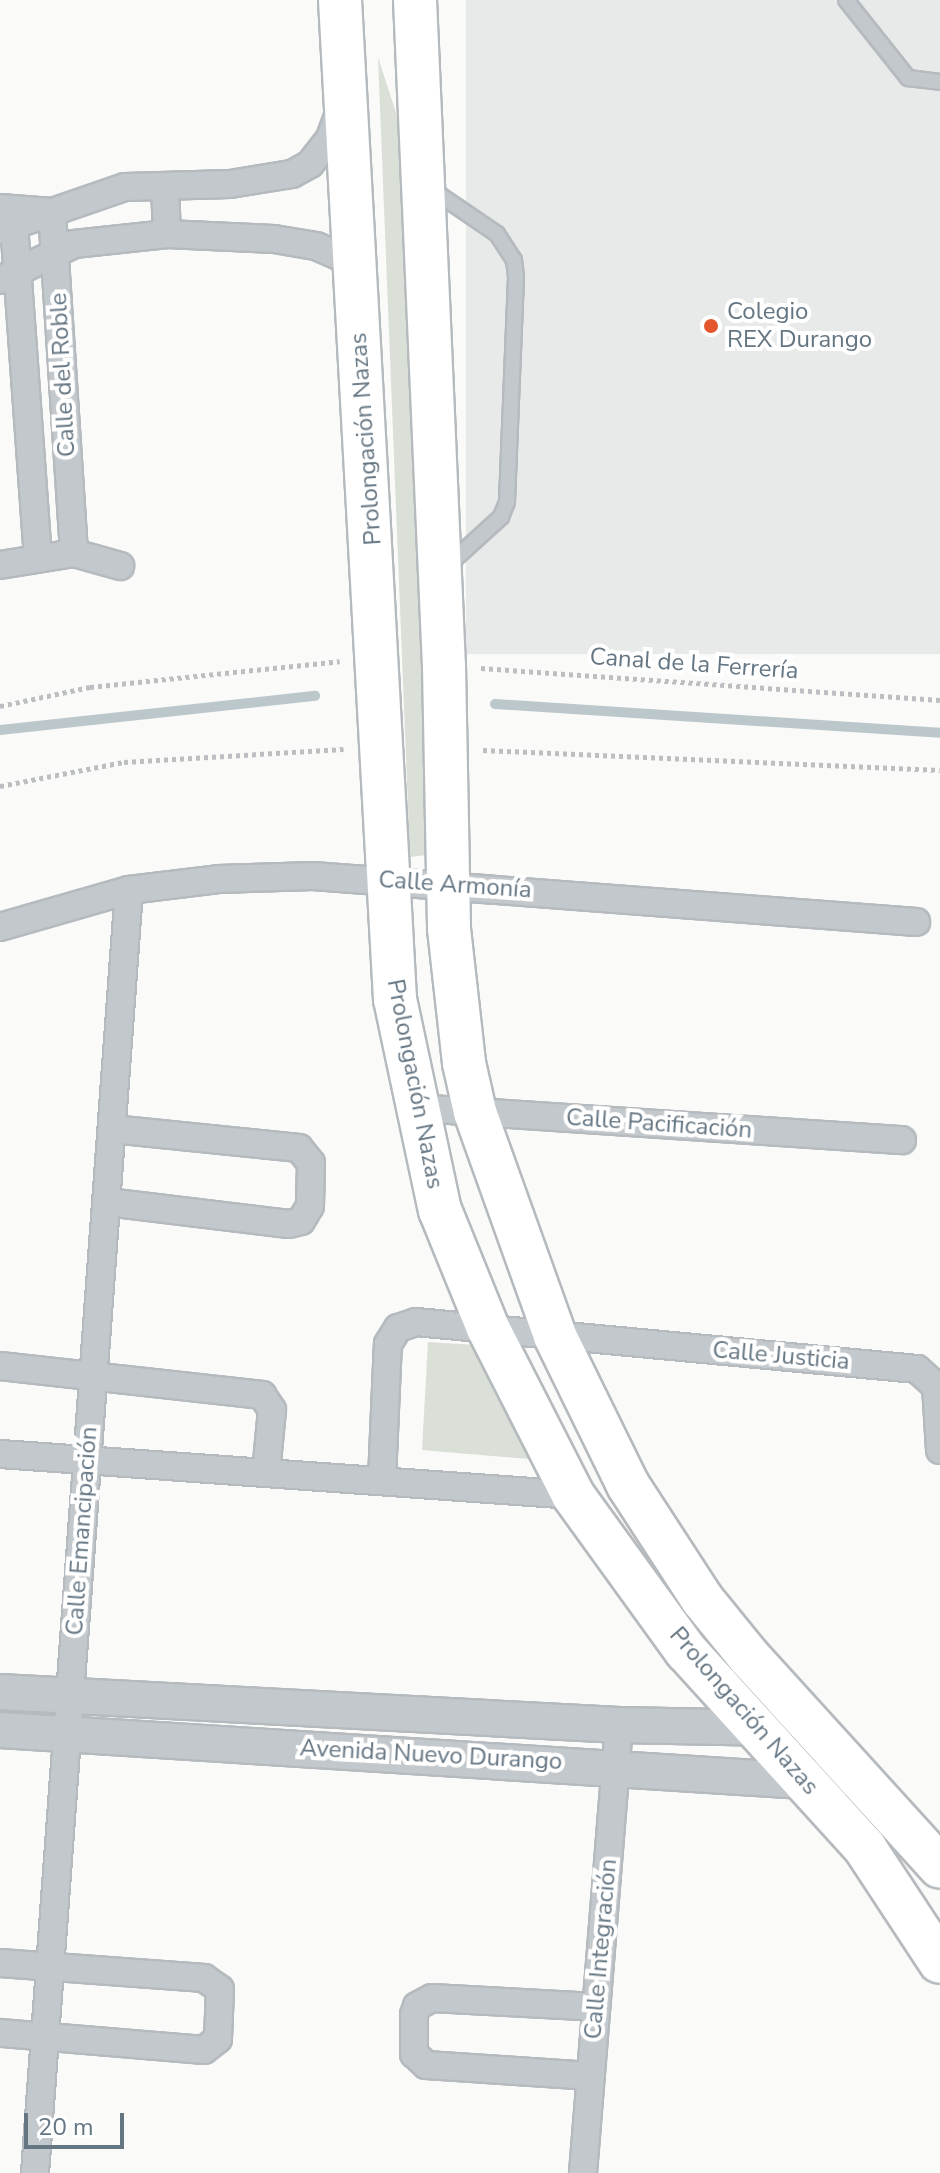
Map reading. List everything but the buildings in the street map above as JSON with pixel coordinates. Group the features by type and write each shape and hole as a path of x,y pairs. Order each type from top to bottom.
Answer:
{"main road":[{"name":"Prolongación Nazas","path":"340,0 380,658 395,999 440,1210 488,1328 573,1495 686,1651 865,1848 940,1962"},
{"name":"Prolongación Nazas","path":"415,0 426,186 444,666 448,883 455,992 475,1112 555,1336 628,1485 702,1599 810,1724 936,1858"}],"street":[{"path":"52,212 125,187 165,187 292,174 310,164 330,138 346,97"},
{"path":"165,187 167,234"},
{"name":"Calle del Roble","path":"38,557 5,221 52,212 74,553"},
{"path":"9,277 56,251 94,238 167,234 274,239 316,246 355,263"},
{"path":"0,565 74,553 120,566"},
{"name":"Calle Armonía","path":"0,927 129,890 218,879 448,883 916,922"},
{"name":"Calle Emancipación","path":"35,2173 129,890"},
{"name":"Calle Pacificación","path":"417,1108 902,1140"},
{"path":"107,1202 289,1224 301,1221 310,1206 311,1163 299,1148 112,1129"},
{"name":"Calle Justicia","path":"382,1479 391,1335 416,1322 917,1369 936,1386 940,1450"},
{"path":"0,1366 262,1395 272,1410 266,1472"},
{"path":"0,1454 573,1495"},
{"name":"Avenida Nuevo Durango","path":"0,1692 619,1725 755,1730 810,1724"},
{"name":"Calle Integración","path":"583,2173 619,1725"},
{"name":"Avenida Nuevo Durango","path":"0,1730 616,1766 803,1781 862,1776"},
{"path":"865,1848 936,1858"},
{"path":"0,1963 212,1980 220,1989 219,2031 213,2045 204,2050 0,2033"},
{"path":"591,2076 426,2065 414,2054 414,2015 417,2006 432,1998 596,2007"}],"lane":[{"path":"846,0 908,78 940,82"},
{"path":"426,186 497,234 508,247 516,277 507,502 501,517 440,573"}],"path":[{"path":"0,706 90,687 380,658"},
{"name":"Canal de la Ferrería","path":"444,666 940,700"},
{"path":"0,786 124,762 383,748"},
{"path":"446,748 940,770"}],"shaded area":[{"name":"Colegio REX Durango","path":"466,0 940,0 940,654 466,654"},
{"path":"378,57 397,116 415,446 426,855 410,857"},
{"path":"428,1342 491,1346 541,1460 422,1450"}],"waterway":[{"path":"0,730 315,696"},
{"path":"495,704 940,733"}],"place":[{"name":"Colegio REX Durango","path":"711,326"}]}
